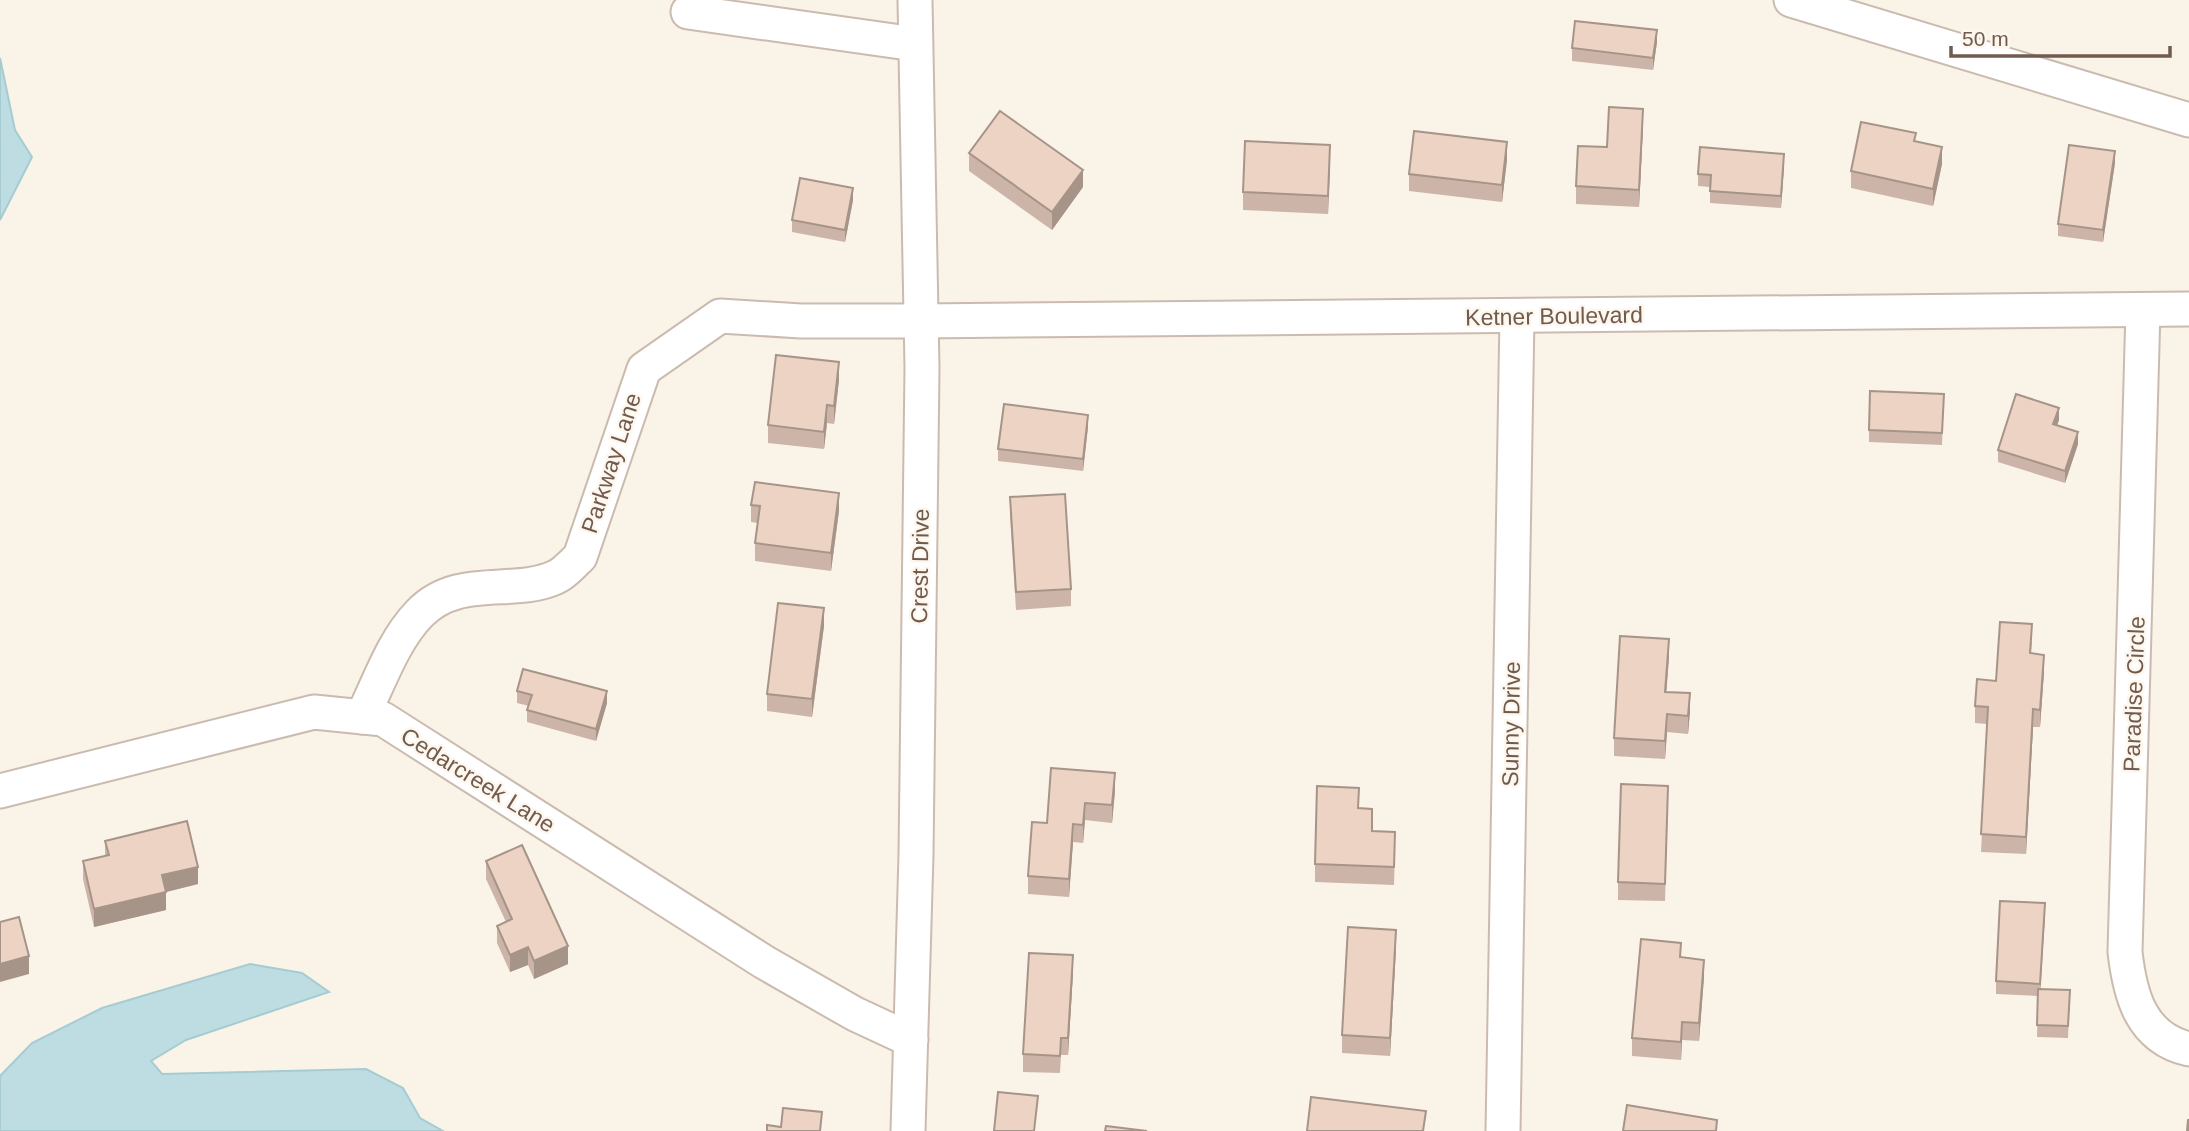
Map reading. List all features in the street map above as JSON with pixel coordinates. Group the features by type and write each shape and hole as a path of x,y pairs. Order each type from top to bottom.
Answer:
{"street":[{"name":"Crest Drive","path":"908,1131 920,541 915,0"},
{"path":"1791,0 2189,120"},
{"path":"688,12 915,44"},
{"name":"Ketner Boulevard","path":"920,321 2189,309"},
{"name":"Paradise Circle","path":"2143,310 2125,952 2128,982 2137,1009 2152,1032 2189,1049"},
{"name":"Parkway Lane","path":"362,717 396,650 419,614 430,605 477,586 531,585 558,577 580,556 644,369 720,316 801,321 920,321"},
{"name":"Sunny Drive","path":"1503,1131 1517,316"},
{"name":"Cedarcreek Lane","path":"0,791 314,712 383,719 764,962 855,1014 911,1040"}],"water":[{"path":"0,58 15,130 32,157 0,220"},
{"path":"250,964 302,973 329,992 186,1040 151,1061 162,1074 366,1069 403,1088 420,1118 443,1131 0,1131 0,1076 32,1043 102,1008"}],"building":[{"path":"1575,21 1657,30 1653,58 1572,48"},
{"path":"1609,107 1643,109 1639,190 1576,186 1578,146 1607,147"},
{"path":"1000,111 1083,170 1052,212 969,153"},
{"path":"1861,122 1916,133 1914,141 1942,147 1933,189 1851,171"},
{"path":"1414,131 1507,142 1502,185 1409,174"},
{"path":"1245,141 1330,145 1328,196 1243,192"},
{"path":"2069,145 2115,151 2103,230 2058,224"},
{"path":"1700,147 1784,154 1781,196 1710,191 1711,175 1698,174"},
{"path":"800,178 853,188 845,230 792,220"},
{"path":"776,355 839,362 834,406 827,405 824,432 768,425"},
{"path":"1870,391 1944,394 1942,433 1869,430"},
{"path":"2016,394 2059,408 2053,424 2078,432 2065,471 1998,450"},
{"path":"1004,404 1088,415 1083,459 998,449"},
{"path":"755,482 839,493 831,553 755,543 760,506 751,505"},
{"path":"1065,494 1071,589 1016,592 1010,497"},
{"path":"778,603 824,608 812,699 767,694"},
{"path":"2000,622 2032,624 2030,653 2044,655 2040,710 2033,709 2026,837 1981,834 1988,707 1975,706 1977,679 1996,681"},
{"path":"1620,636 1669,639 1665,692 1690,693 1688,716 1667,714 1665,741 1614,738"},
{"path":"523,669 607,691 596,729 527,710 532,695 517,691"},
{"path":"1051,768 1115,773 1112,805 1085,803 1083,825 1073,824 1069,879 1028,876 1032,822 1047,823"},
{"path":"1621,784 1668,786 1665,884 1618,882"},
{"path":"1317,786 1359,788 1358,808 1372,809 1372,831 1395,832 1394,867 1315,864"},
{"path":"187,821 198,867 162,875 166,892 94,909 83,861 109,855 105,841"},
{"path":"522,845 568,946 534,961 528,947 510,955 497,926 512,919 486,861"},
{"path":"2000,901 2045,903 2040,984 1996,981"},
{"path":"19,917 29,956 0,964 0,922"},
{"path":"1348,927 1396,930 1390,1038 1342,1035"},
{"path":"1641,939 1681,943 1680,957 1704,960 1699,1023 1682,1022 1681,1042 1632,1038"},
{"path":"1029,953 1073,955 1068,1038 1061,1038 1060,1056 1023,1054"},
{"path":"2038,989 2070,990 2068,1026 2037,1025"},
{"path":"998,1092 1038,1096 1034,1131 994,1131"},
{"path":"1311,1097 1426,1111 1423,1131 1307,1131"},
{"path":"1627,1105 1717,1120 1716,1131 1623,1131"},
{"path":"783,1108 822,1112 820,1131 767,1131 767,1125 781,1127"},
{"path":"1106,1126 1147,1131 1105,1131"}]}
